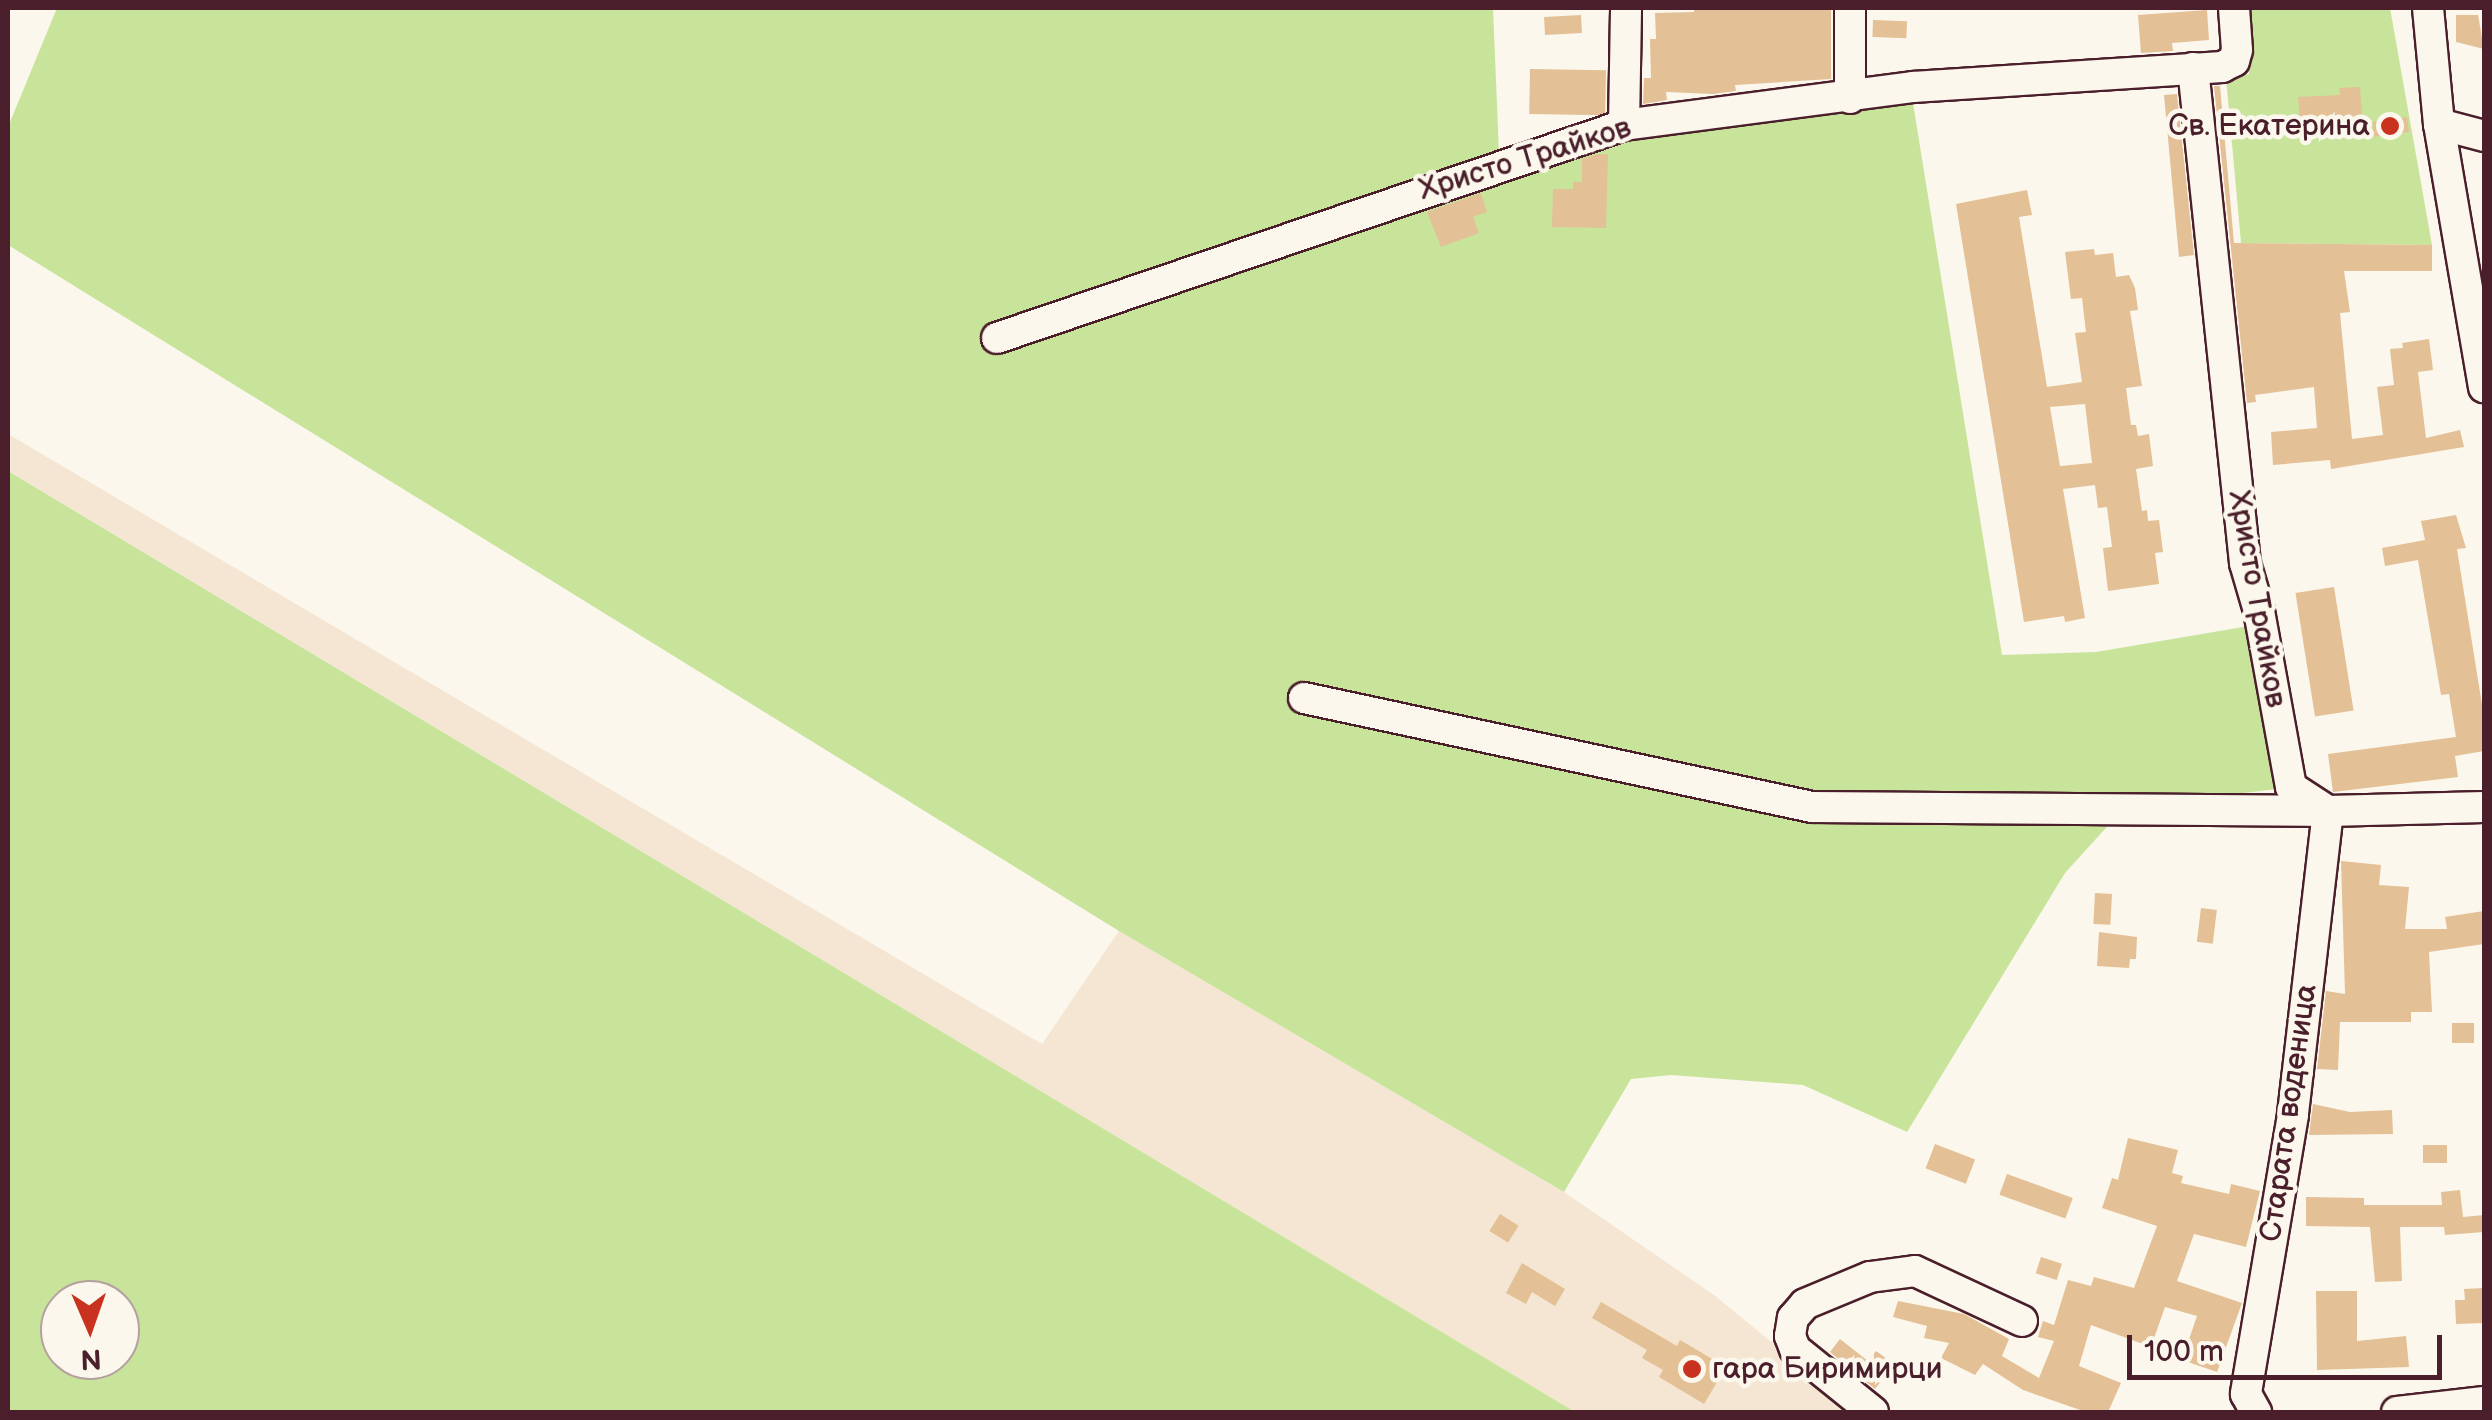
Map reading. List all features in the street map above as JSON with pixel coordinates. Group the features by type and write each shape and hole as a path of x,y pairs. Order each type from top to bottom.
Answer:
{"street":[{"path":"1624,125 1626,8"},
{"path":"1850,8 1850,98"},
{"name":"Христо Трайков","path":"996,338 1624,125 1914,88 2194,68 2234,61 2234,8"},
{"path":"2428,8 2440,124 2484,387"},
{"name":"Христо Трайков","path":"2194,68 2245,562 2259,611 2290,788 2328,811"},
{"path":"2440,124 2484,136"},
{"path":"1304,698 1812,806 2328,811 2484,807"},
{"name":"Старата воденица","path":"2256,1412 2246,1394 2293,1115 2328,811"},
{"path":"1873,1412 1795,1349 1790,1336 1794,1318 1805,1304 1870,1277 1915,1271 2022,1321"},
{"path":"2398,1412 2484,1402"}],"shaded area":[{"path":"8,434 1042,1044 1119,931 1564,1192 1714,1295 1857,1412 1575,1412 8,471"}],"green space":[{"path":"57,8 1493,8 1500,178 1631,136 1913,103 2002,655 2096,652 2249,626 2277,789 2125,807 2065,873 1907,1132 1803,1085 1671,1075 1631,1079 1564,1192 1119,931 8,245 8,127"},
{"path":"2244,8 2390,8 2432,245 2241,243 2226,78 2249,74"},
{"path":"8,471 1575,1412 8,1412"}],"building":[{"path":"1694,8 1831,8 1831,79 1735,85 1736,91 1713,94 1666,92 1667,100 1643,104 1644,78 1651,78 1650,39 1656,39 1655,13 1694,12"},
{"path":"2207,10 2209,40 2172,43 2173,51 2141,53 2138,15"},
{"path":"1581,15 1582,33 1545,35 1544,17"},
{"path":"2456,15 2478,15 2484,49 2456,42"},
{"path":"1873,20 1907,21 1906,38 1872,37"},
{"path":"1530,69 1606,70 1605,115 1529,114"},
{"path":"2214,86 2220,86 2234,243 2432,245 2432,271 2344,271 2350,312 2340,313 2352,439 2383,435 2377,387 2394,385 2390,349 2429,339 2433,370 2418,372 2426,438 2460,430 2464,447 2331,469 2330,460 2273,465 2271,432 2317,428 2314,387 2255,395 2256,402 2247,403"},
{"path":"2360,87 2363,129 2342,130 2341,119 2300,122 2298,97 2340,95 2339,88"},
{"path":"2177,94 2194,255 2179,257 2164,95"},
{"name":"Св. Екатерина","path":"2407,117 2409,132 2374,137 2372,122"},
{"path":"1608,154 1606,228 1552,227 1553,189 1573,189 1573,182 1582,182 1582,159"},
{"path":"2027,190 2032,215 2019,217 2047,387 2082,382 2075,333 2086,332 2082,298 2071,299 2065,252 2094,249 2095,255 2113,253 2116,277 2129,275 2135,288 2138,310 2130,311 2142,386 2126,388 2131,425 2136,425 2138,436 2149,434 2153,466 2136,469 2142,511 2147,510 2148,521 2159,520 2163,552 2155,553 2159,584 2108,591 2103,548 2112,547 2107,507 2098,508 2095,485 2063,489 2085,618 2065,622 2064,616 2024,622 1956,204","holes":["2085,404 2092,463 2060,466 2050,407"]},
{"path":"1481,193 1487,212 1473,217 1479,233 1441,247 1427,212"},
{"path":"2456,515 2466,548 2457,549 2484,717 2484,751 2455,756 2458,777 2333,792 2328,754 2456,737 2449,694 2441,695 2418,560 2385,566 2382,548 2425,540 2421,521"},
{"path":"2334,587 2354,710 2315,717 2295,593"},
{"path":"2341,861 2381,865 2379,885 2409,887 2405,929 2447,929 2445,917 2484,911 2484,944 2429,952 2432,1012 2411,1012 2411,1022 2340,1022 2338,1070 2317,1069 2326,991 2345,994"},
{"path":"2095,893 2112,894 2110,925 2093,924"},
{"path":"2201,908 2217,910 2213,944 2197,942"},
{"path":"2099,932 2137,937 2136,959 2130,959 2129,968 2097,966"},
{"path":"2452,1023 2474,1023 2474,1043 2452,1043"},
{"path":"2313,1104 2350,1112 2392,1110 2393,1134 2309,1135"},
{"path":"2128,1138 2178,1150 2172,1173 2183,1176 2181,1183 2229,1194 2231,1184 2260,1191 2246,1247 2194,1234 2177,1281 2242,1303 2217,1372 2182,1360 2197,1316 2165,1307 2151,1347 2091,1325 2079,1366 2121,1383 2108,1412 2086,1412 2023,1390 1983,1364 1975,1375 1941,1358 1949,1343 1924,1338 1927,1326 1893,1317 1898,1301 1964,1314 2009,1339 2002,1356 2039,1378 2054,1341 2038,1337 2043,1321 2054,1325 2068,1280 2091,1286 2094,1277 2134,1288 2157,1226 2102,1208 2112,1178 2118,1180"},
{"path":"1935,1144 1975,1159 1966,1184 1926,1168"},
{"path":"2423,1145 2447,1145 2447,1163 2423,1163"},
{"path":"2007,1174 2073,1198 2065,1219 1999,1195"},
{"path":"2460,1190 2463,1217 2484,1215 2484,1232 2445,1235 2444,1227 2400,1227 2402,1281 2375,1282 2370,1227 2306,1226 2306,1197 2364,1198 2364,1205 2442,1205 2441,1192"},
{"path":"1500,1214 1519,1226 1508,1243 1489,1231"},
{"path":"2041,1257 2062,1264 2057,1280 2036,1273"},
{"path":"1522,1263 1565,1289 1555,1306 1532,1292 1526,1304 1506,1293"},
{"path":"2484,1288 2484,1323 2456,1324 2455,1300 2465,1300 2464,1289"},
{"path":"2316,1291 2357,1291 2357,1341 2406,1336 2409,1367 2317,1370"},
{"name":"гара Биримирци","path":"1601,1302 1677,1346 1680,1340 1726,1367 1704,1404 1659,1377 1663,1370 1642,1358 1647,1350 1592,1318"},
{"path":"1840,1339 1868,1361 1876,1351 1894,1364 1875,1389 1830,1352"}],"place":[{"name":"Св. Екатерина","path":"2390,126"},
{"name":"гара Биримирци","path":"1692,1369"}]}
